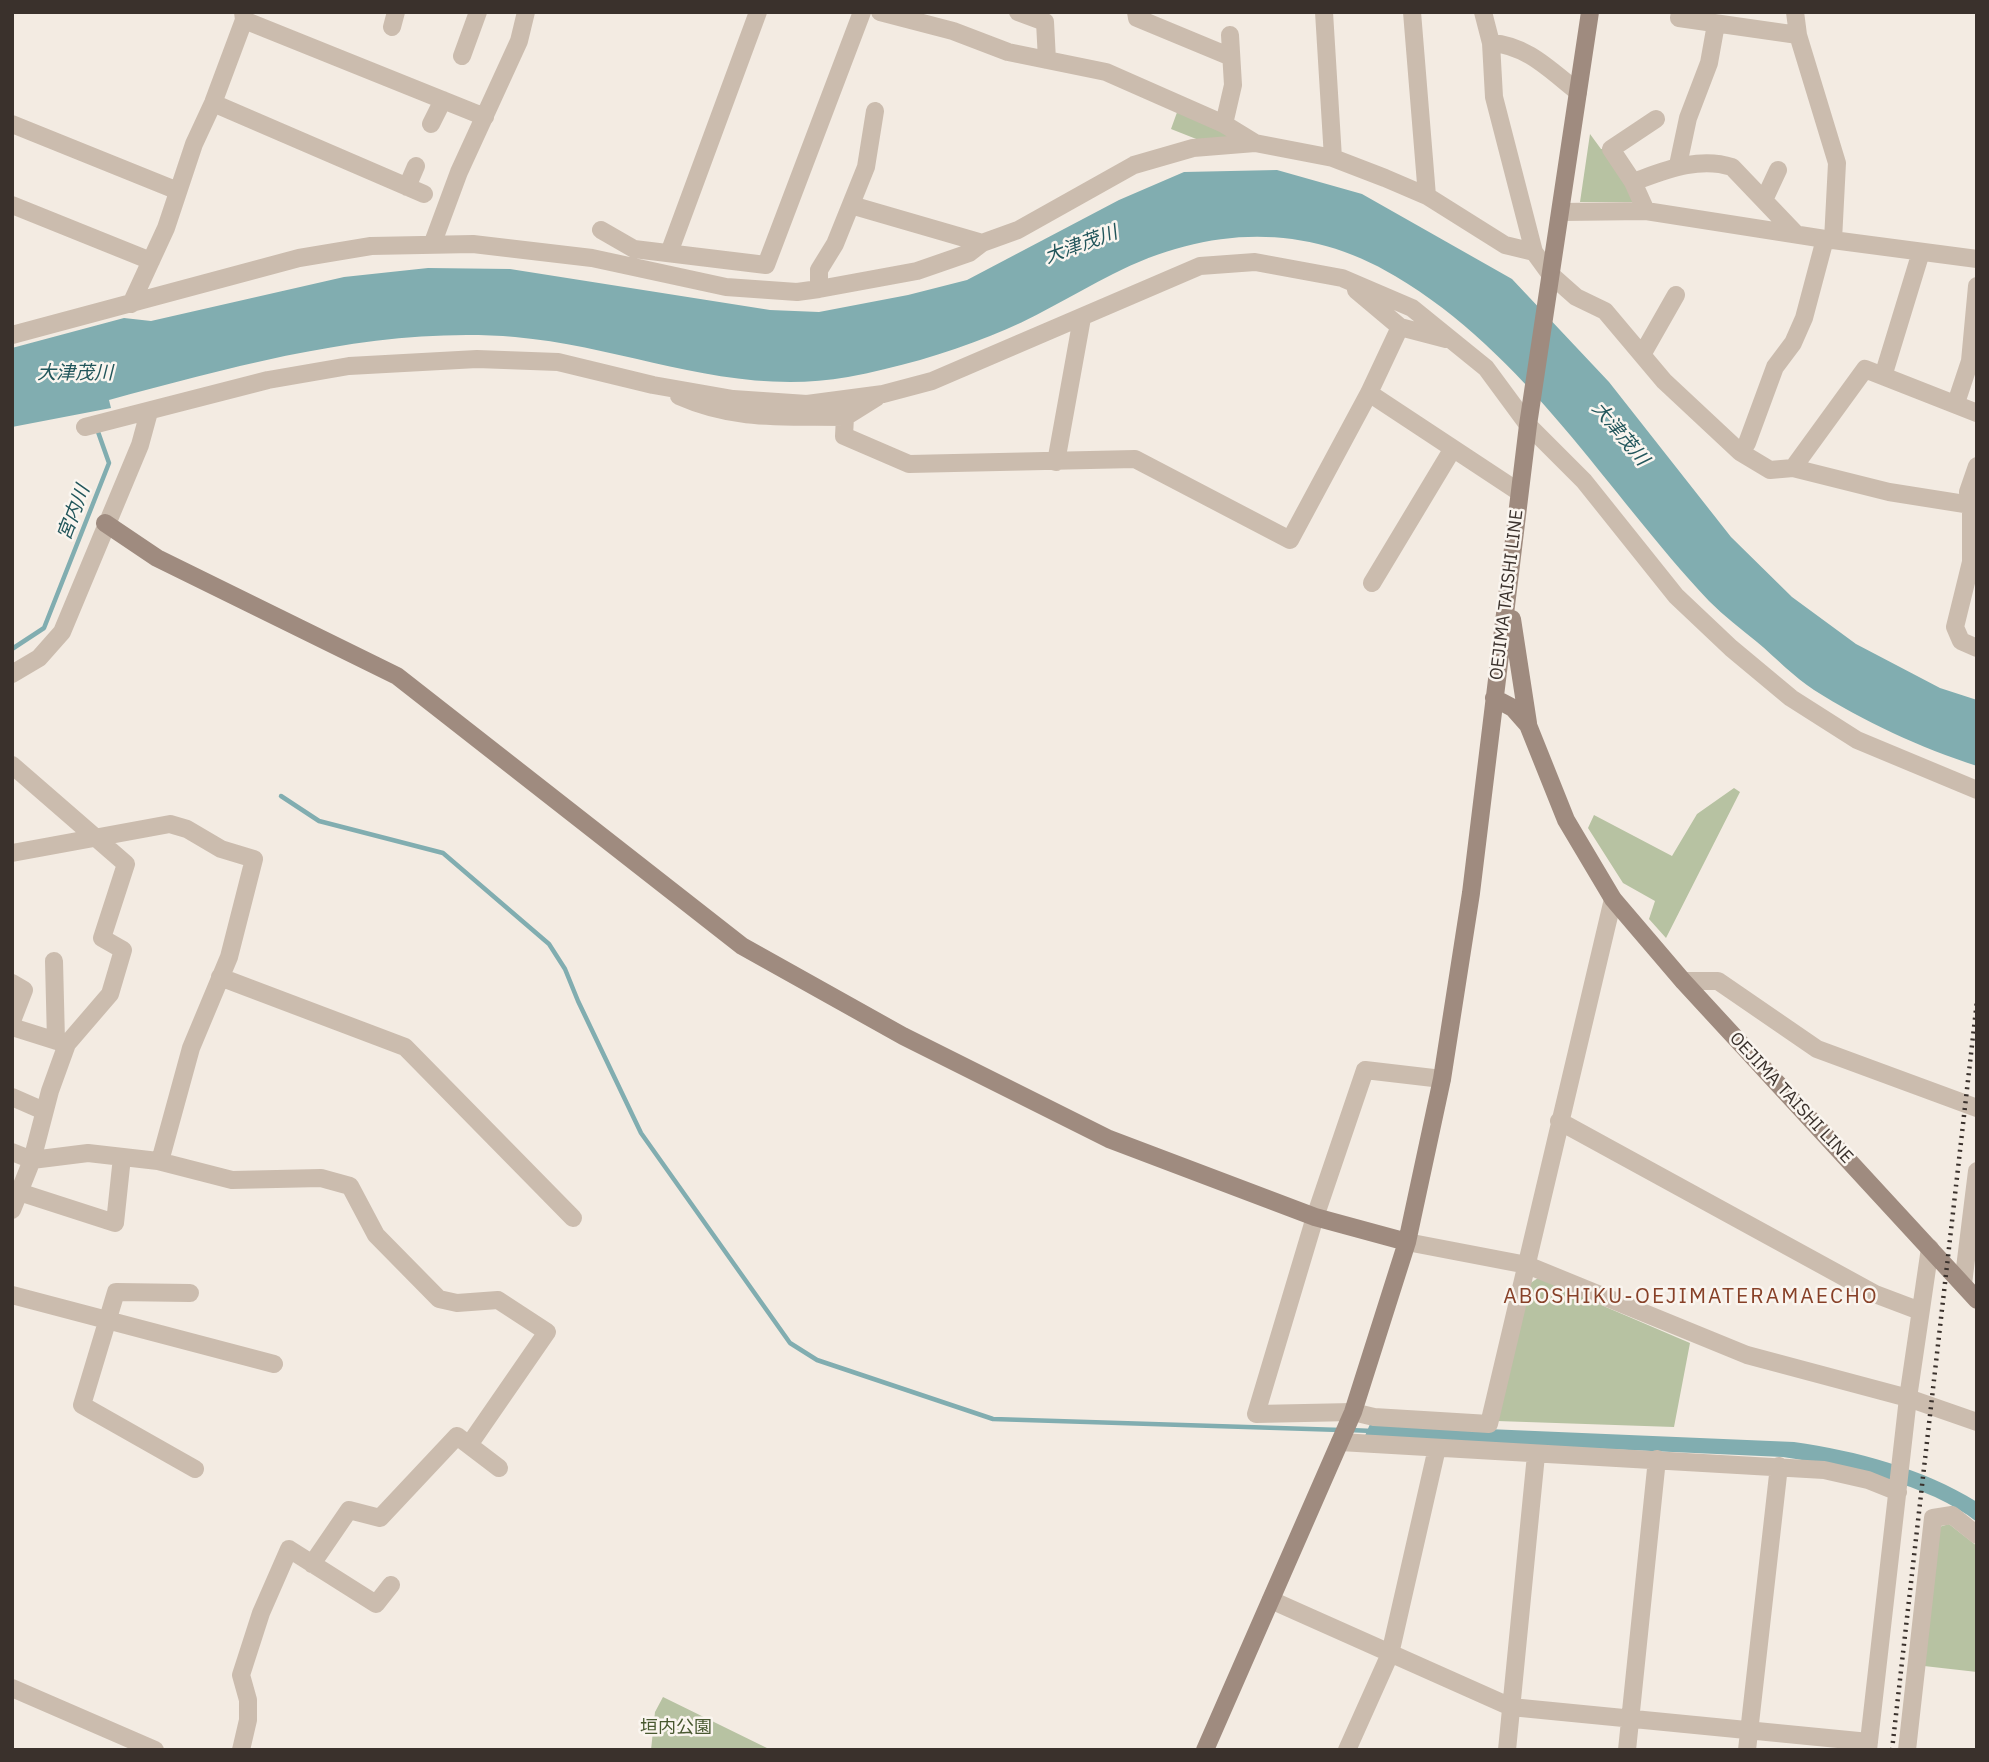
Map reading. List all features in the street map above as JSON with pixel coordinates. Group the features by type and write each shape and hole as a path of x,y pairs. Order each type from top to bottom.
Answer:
{"street":[{"path":"462,55 478,12"},
{"path":"432,245 519,41 526,12"},
{"path":"669,253 758,12"},
{"path":"601,230 634,249 766,265 862,12"},
{"path":"880,12 953,31 1008,52 1105,72 1224,124 1255,142"},
{"path":"1018,12 1045,22 1047,60"},
{"path":"1136,12 1137,18 1231,57"},
{"path":"1324,12 1333,158"},
{"path":"1412,12 1427,196"},
{"path":"1483,12 1491,43 1494,97 1534,253 1550,279 1576,297 1605,311 1664,381 1740,452 1770,470 1793,468 1889,492 1971,505"},
{"name":"OEJIMA TAISHI LINE","path":"1590,12 1529,419 1494,698 1513,708 1528,725 1566,820 1613,899 1683,981 1977,1300"},
{"path":"1680,12 1679,18 1798,36"},
{"path":"1740,452 1747,443 1775,367 1793,343 1804,318 1829,240 1837,163 1798,36 1795,12"},
{"path":"131,304 151,261 194,144 213,103 243,16 485,117"},
{"path":"1678,166 1688,118 1709,63 1716,24"},
{"path":"1224,124 1233,85 1230,35"},
{"path":"1491,43 1506,44 1526,51 1578,92"},
{"path":"431,124 443,100"},
{"path":"213,103 415,190 416,166"},
{"path":"820,289 819,270 835,244 866,167 875,111"},
{"path":"1646,211 1633,182 1611,149 1656,120"},
{"path":"12,124 178,191"},
{"path":"12,335 299,258 371,246 473,244 592,258 726,287 797,292 820,289 917,271 969,253 982,243 1018,230 1134,165 1193,148 1255,142 1333,158 1427,196 1505,245 1534,253"},
{"path":"1633,182 1678,166 1721,164 1732,167 1796,234"},
{"path":"1764,200 1778,170"},
{"path":"12,205 151,261"},
{"path":"851,205 982,243"},
{"path":"1561,212 1646,211 1829,240 1977,259"},
{"path":"1884,373 1921,252"},
{"path":"85,427 268,380 349,366 477,359 558,362 653,385 733,399 807,404 883,394 932,381 1082,318 1144,287 1199,266 1255,262 1342,278 1412,308 1486,368 1584,481 1676,596 1731,648 1791,698 1857,740 1977,790"},
{"path":"1342,278 1400,327 1456,341"},
{"path":"1956,403 1970,361 1977,286"},
{"path":"1643,353 1676,295"},
{"path":"1056,461 1082,318"},
{"path":"845,417 844,436 909,464 1135,459 1290,540 1369,393 1400,327"},
{"path":"1793,468 1865,369 1884,373 1927,395 1977,412"},
{"path":"653,385 707,408 733,415 845,417 883,394"},
{"path":"1369,393 1452,450 1520,492"},
{"path":"12,674 39,658 62,632 105,523 140,445 149,412"},
{"path":"1372,583 1452,450"},
{"path":"1977,466 1968,492 1971,505 1971,562 1955,627 1961,641 1977,648"},
{"path":"105,523 157,558 397,676 742,946 903,1036 1109,1139 1315,1217 1408,1242 1527,1265 1747,1355 1908,1398 1977,1422"},
{"path":"1509,584 1513,638 1528,725"},
{"path":"1205,1750 1353,1412 1408,1242 1442,1079 1471,893 1494,698"},
{"path":"12,765 97,836 126,864 102,938 123,950 110,994 62,1043"},
{"path":"12,853 170,824 187,829 222,849 254,859 229,957 191,1048 160,1161"},
{"path":"1442,1079 1365,1070 1315,1217 1256,1414 1353,1412 1374,1417 1489,1424 1613,899"},
{"path":"12,1210 32,1160 62,1043 54,961"},
{"path":"220,977 405,1047 573,1218"},
{"path":"1683,981 1718,981 1817,1049 1977,1108"},
{"path":"12,983 24,990 12,1021"},
{"path":"12,1027 62,1043"},
{"path":"12,1097 44,1111"},
{"path":"1559,1121 1875,1294 1920,1311"},
{"path":"12,1152 32,1160 88,1153 160,1161 232,1180 321,1178 350,1186 376,1236 439,1299 457,1303 498,1300 547,1332 469,1445"},
{"path":"19,1192 115,1223 122,1157"},
{"path":"1963,1284 1977,1171"},
{"path":"1271,1600 1511,1707 1631,1719 1748,1741 1868,1746 1903,1460 1908,1398 1930,1248"},
{"path":"190,1293 116,1292 82,1405 194,1469"},
{"path":"12,1295 274,1364"},
{"path":"312,1564 349,1510 380,1518 457,1436 499,1468"},
{"path":"1340,1442 1824,1470 1868,1480 1898,1492"},
{"path":"1347,1750 1390,1654 1437,1448"},
{"path":"1507,1750 1536,1455"},
{"path":"1627,1750 1657,1459"},
{"path":"1748,1741 1779,1466"},
{"path":"1907,1750 1934,1518 1952,1515 1977,1535"},
{"path":"241,1750 248,1710 241,1675 261,1613 289,1549 376,1604 391,1585"},
{"path":"12,1688 155,1750"}],"green space":[{"path":"1180,104 1255,143 1214,146 1171,129"},
{"path":"1590,134 1601,149 1606,149 1636,202 1580,202"},
{"path":"1734,788 1740,792 1666,938 1649,919 1655,901 1623,883 1588,828 1594,815 1672,856 1697,814"},
{"path":"1538,1278 1690,1343 1674,1427 1497,1421 1529,1284"},
{"path":"1949,1524 1977,1546 1977,1672 1924,1666 1939,1527"},
{"name":"垣内公園","path":"663,1697 771,1750 651,1750 655,1712"}],"water":[{"name":"大津茂川","path":"1277,170 1362,194 1512,279 1609,382 1731,537 1792,597 1856,644 1940,688 1977,700 1977,766 1893,733 1807,685 1709,601 1671,559 1563,426 1485,344 1442,308 1395,276 1361,258 1325,246 1290,239 1219,239 1183,247 1148,258 1113,274 1006,330 920,360 848,377 805,382 763,381 680,369 557,342 464,335 412,337 310,351 259,362 109,400 111,408 12,427 12,348 124,318 151,321 344,277 428,268 510,269 770,310 819,312 908,295 967,280 1119,200 1184,172"},
{"path":"1370,1424 1794,1442 1865,1456 1912,1470 1977,1502 1977,1522 1958,1509 1911,1487 1858,1472 1783,1457 1364,1438"}],"waterway":[{"name":"宮内川","path":"12,649 44,628 109,463 97,429"},
{"path":"281,796 319,821 443,853 549,944 565,969 641,1133 790,1343 817,1360 993,1419 1341,1430"},
{"path":"1350,1430 1372,1431"}],"railway":[{"path":"1892,1750 1977,1001"}],"district":[{"name":"ABOSHIKU-OEJIMATERAMAECHO","path":"1691,1297"}]}
